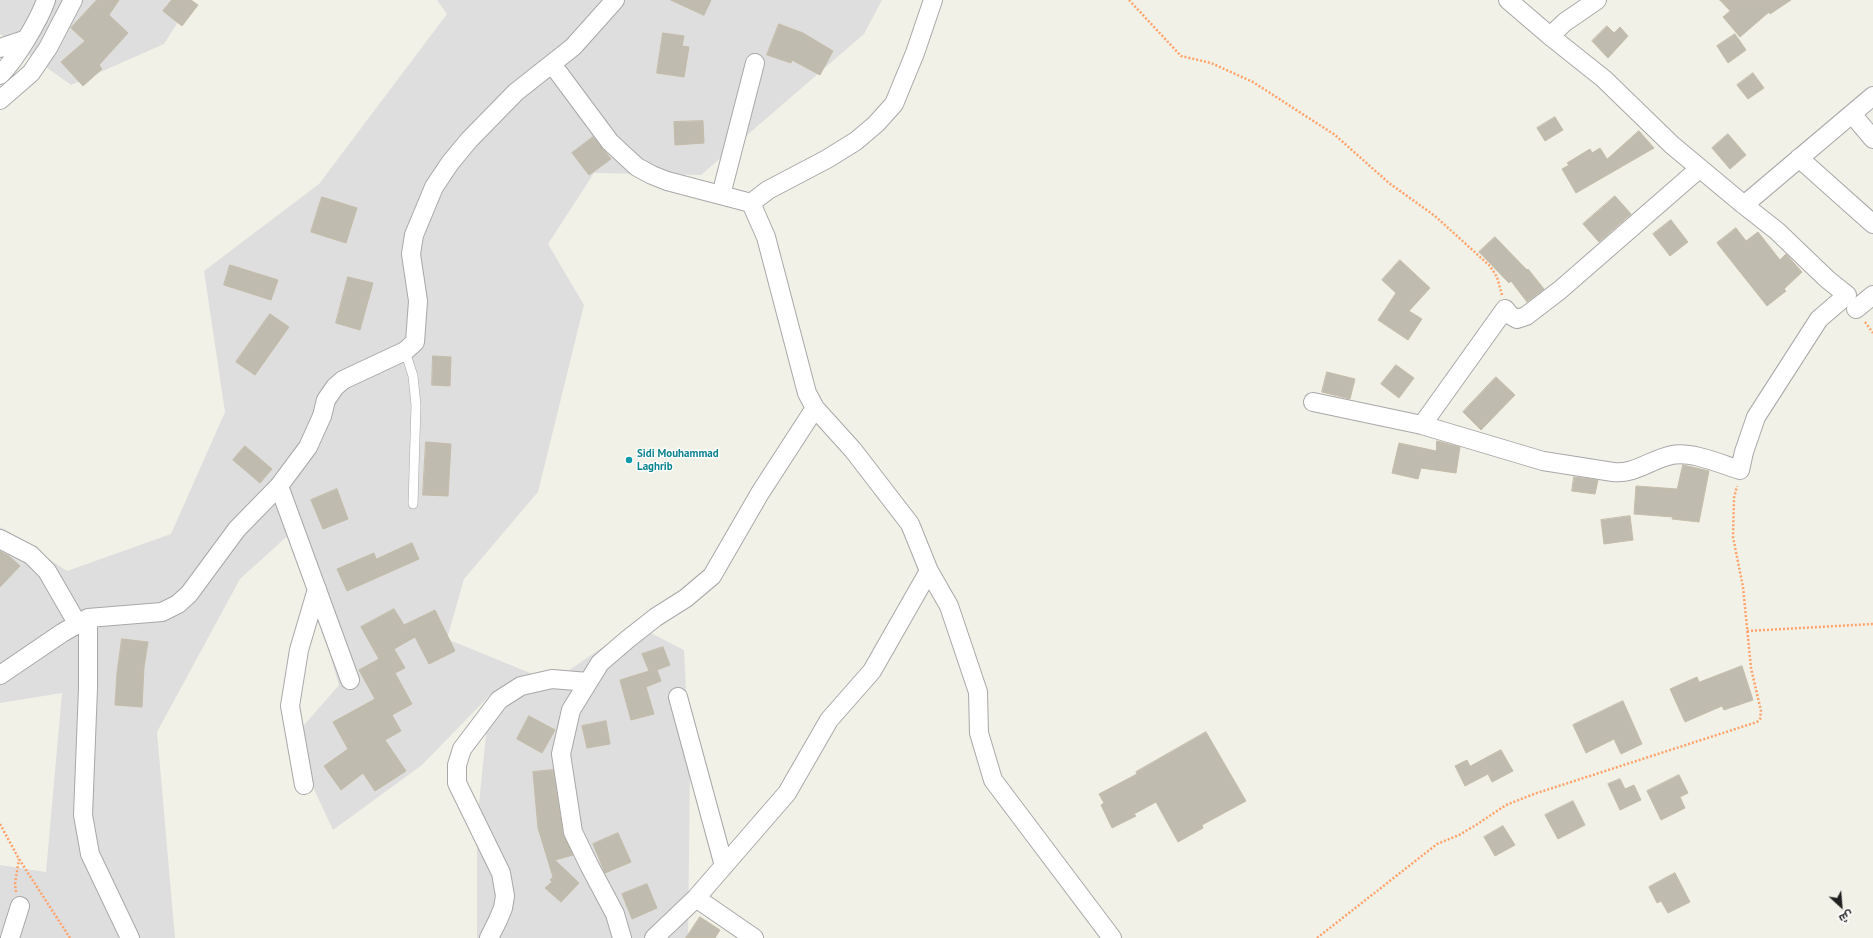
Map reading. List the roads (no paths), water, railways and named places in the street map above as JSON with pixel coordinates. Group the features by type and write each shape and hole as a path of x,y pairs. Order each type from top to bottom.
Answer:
{"street":[{"path":"0,76 6,69 43,9 46,0"},
{"path":"0,100 31,73 40,61 73,0"},
{"path":"0,675 82,621 102,616 162,612 176,606 189,594 237,529 279,486 308,447 322,416 326,400 335,387 343,380 405,351 414,344 416,339 418,301 411,254 414,235 434,187 450,163 469,140 516,92 573,47 615,0"},
{"path":"751,203 768,190 827,159 856,141 876,124 894,104 915,53 933,0"},
{"path":"1314,402 1422,425 1543,461 1621,473 1661,458 1684,454 1740,470 1744,452 1756,417 1819,319 1847,295 1827,279 1777,231 1672,145 1604,80 1508,0"},
{"path":"1550,36 1566,22 1597,0"},
{"path":"0,48 24,40"},
{"path":"721,195 755,63"},
{"path":"552,64 610,142 624,156 652,175 751,203"},
{"path":"1744,205 1873,96"},
{"path":"1852,114 1873,139"},
{"path":"1799,158 1873,224"},
{"path":"1422,425 1505,309 1510,315 1517,319 1526,316 1560,290 1700,168"},
{"path":"751,203 766,237 807,393 815,408 853,450 910,524 930,571 949,606 978,692 979,733 993,780 1112,938"},
{"path":"1856,309 1873,295"},
{"path":"622,938 615,914 573,832 560,754 571,710 600,663 656,617 686,598 712,576 760,493 815,408"},
{"path":"279,486 350,680"},
{"path":"0,539 30,555 47,571 82,621 88,688 83,814 90,854 130,938"},
{"path":"654,938 696,898 787,793 829,720 872,671 930,571"},
{"path":"304,785 290,706 299,650 317,589"},
{"path":"489,938 501,914 505,896 501,873 457,783 457,765 462,749 499,700 521,686 552,679 588,682"},
{"path":"678,697 724,866"},
{"path":"696,898 754,938"},
{"path":"10,938 20,906"}],"lane":[{"path":"405,351 413,376 416,405 413,504"}],"place":[{"name":"Sidi Mouhammad Laghrib","path":"629,460"}]}
